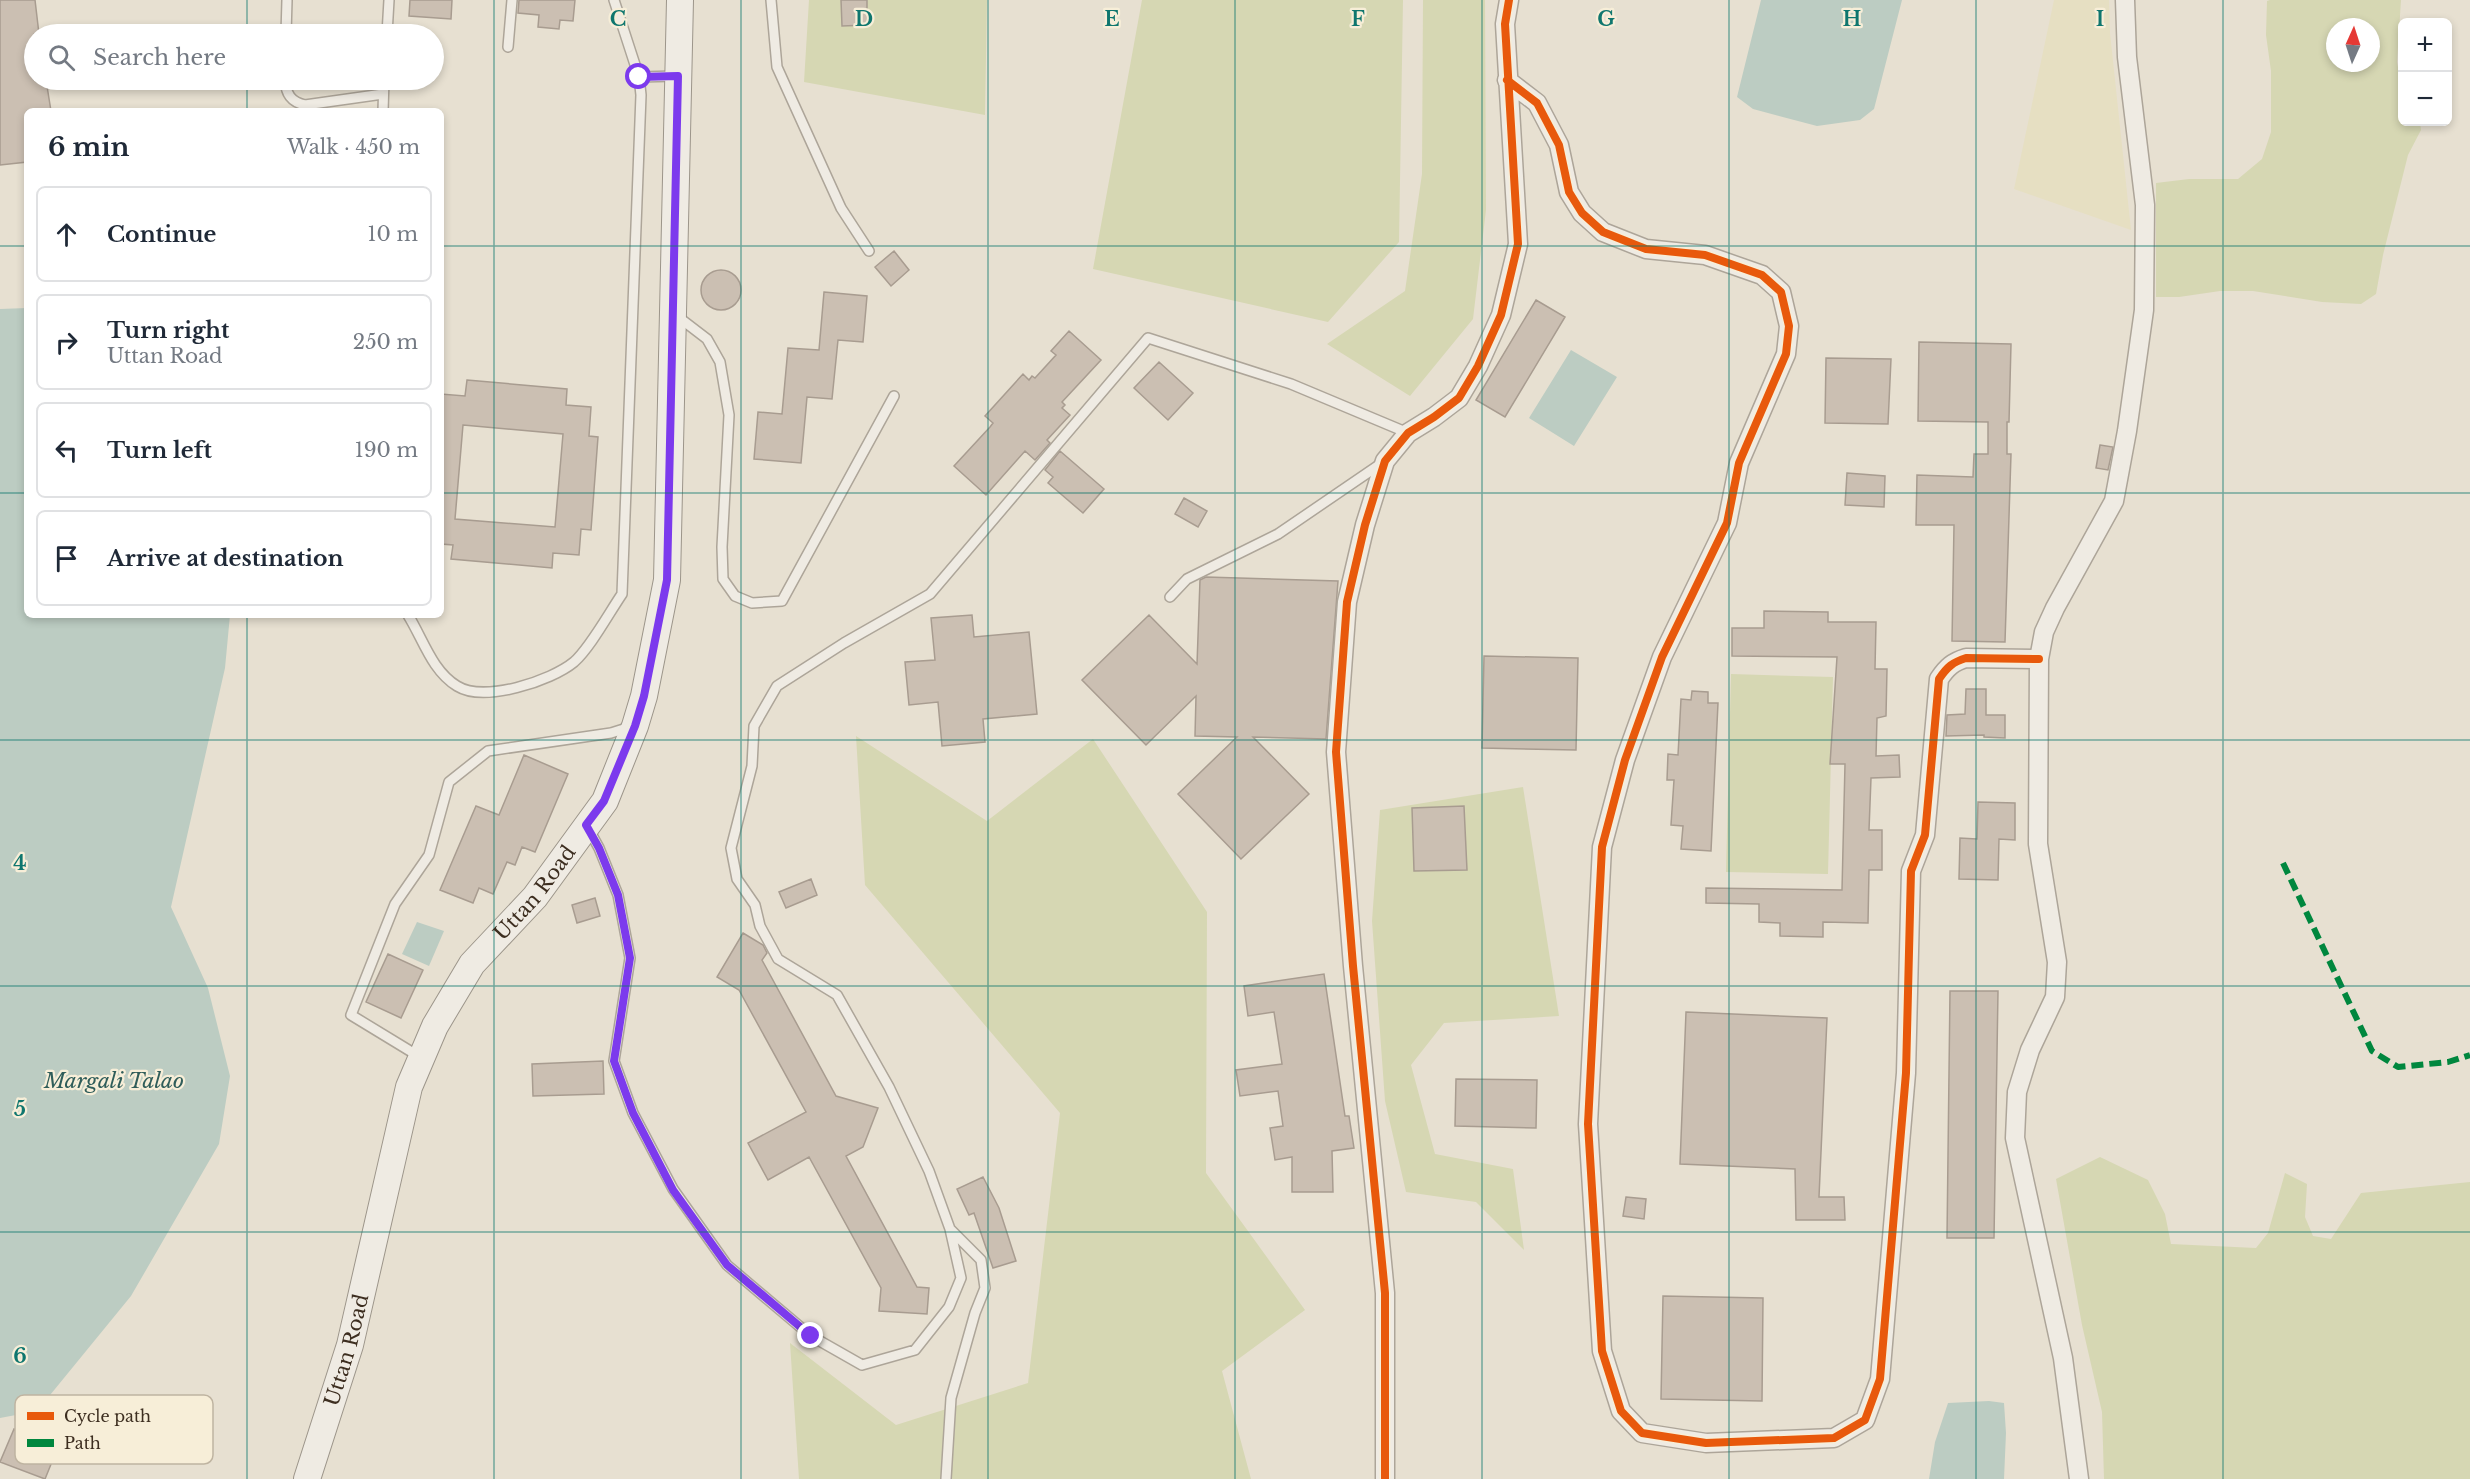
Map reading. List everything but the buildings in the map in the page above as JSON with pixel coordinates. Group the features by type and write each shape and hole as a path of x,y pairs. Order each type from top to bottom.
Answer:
{"main road":[{"name":"Uttan Road","path":"307,1479 350,1346 409,1087 435,1026 472,964 535,897 604,801 635,726 644,696 667,580 680,0"}],"street":[{"path":"1385,1479 1385,1293 1353,966 1336,752 1347,602 1365,525 1385,461 1408,433 1460,398 1478,366 1501,315 1518,244 1507,80 1505,24 1509,0"},
{"path":"2079,1479 2063,1358 2015,1138 2017,1092 2030,1050 2055,997 2057,962 2038,844 2039,659 2044,632 2055,608 2114,501 2127,430 2144,310 2145,205 2127,57 2126,0"},
{"path":"1507,80 1536,103 1559,145 1569,192 1582,213 1603,232 1646,249 1705,255 1762,275 1781,291 1789,326 1786,354 1739,463 1727,523 1662,657 1625,760 1602,847 1588,1124 1602,1351 1622,1411 1642,1432 1706,1443 1834,1438 1865,1420 1881,1379 1906,1074 1911,871 1925,835 1940,679 1946,668 1966,658 2039,659"}],"lane":[{"path":"286,24 287,0"},
{"path":"388,24 389,0"},
{"path":"508,47 512,0"},
{"path":"410,618 435,667 457,687 476,693 507,690 548,678 574,661 622,594 641,95 639,77 614,0"},
{"path":"771,0 777,67 841,208 869,251"},
{"path":"639,77 678,76"},
{"path":"287,90 288,95 296,103 305,105 383,94"},
{"path":"383,90 383,108"},
{"path":"673,312 707,339 720,362 729,415 722,547 723,579 735,596 752,603 782,601 894,396"},
{"path":"586,825 599,848 618,895 630,958 614,1061 633,1113 673,1190 727,1265 811,1336 862,1365 915,1350 949,1307 961,1278 950,1229 929,1171 889,1087 837,995 778,960 760,926 755,905 737,879 731,848 752,766 754,726 777,686 844,643 930,594 1148,338 1291,384 1408,433"},
{"path":"1170,597 1187,579 1278,534 1385,461"},
{"path":"422,1058 351,1015 395,904 429,855 450,782 488,751 611,733 635,726"},
{"path":"946,1479 951,1398 975,1313 985,1288 981,1260 950,1229"}],"shaded area":[{"path":"2054,0 2109,0 2110,33 2131,230 2014,189"}],"green space":[{"path":"809,0 987,0 985,115 804,82"},
{"path":"1142,0 1403,0 1399,242 1328,322 1093,269"},
{"path":"1423,0 1485,0 1486,210 1473,319 1410,396 1327,344 1405,291 1422,174"},
{"path":"2270,0 2401,0 2400,18 2398,18 2398,126 2420,126 2421,130 2408,155 2383,255 2376,294 2361,304 2322,302 2253,291 2220,291 2179,297 2156,297 2156,183 2189,179 2238,179 2262,159 2271,132 2271,71 2266,35 2267,1"},
{"path":"1731,674 1833,677 1828,874 1726,872"},
{"path":"856,736 987,821 1093,739 1207,912 1206,1173 1305,1310 1222,1371 1251,1479 799,1479 790,1343 896,1425 1028,1383 1060,1113 865,885"},
{"path":"1523,787 1559,1016 1444,1023 1411,1065 1435,1154 1513,1169 1524,1250 1476,1202 1406,1192 1385,1101 1372,921 1380,810"},
{"path":"2100,1157 2148,1180 2165,1214 2171,1244 2256,1248 2268,1233 2285,1173 2307,1184 2305,1217 2313,1236 2331,1239 2361,1193 2470,1182 2470,1479 2104,1479 2102,1412 2082,1325 2056,1179"}],"water":[{"path":"1761,0 1902,0 1874,109 1860,120 1817,126 1753,109 1737,97"},
{"name":"Margali Talao","path":"24,308 24,618 230,618 225,668 171,907 208,988 230,1076 219,1144 131,1296 50,1395 15,1395 15,1415 0,1418 0,309"},
{"path":"1571,350 1617,377 1574,446 1529,418"},
{"path":"417,922 444,931 429,966 402,954"},
{"path":"1989,1401 2004,1403 2006,1433 2004,1479 1929,1479 1935,1442 1948,1403"}],"marked path":[{"path":"2283,863 2372,1051 2398,1067 2448,1062 2470,1055"}],"cycle path":[{"path":"1385,1479 1385,1293 1353,966 1336,752 1347,602 1365,525 1385,461 1408,433 1459,398 1478,366 1501,315 1518,244 1505,24 1509,0"},
{"path":"1507,80 1537,103 1559,145 1569,192 1582,213 1603,232 1646,249 1705,255 1762,275 1781,292 1789,326 1786,354 1739,463 1727,523 1662,657 1625,760 1602,847 1588,1124 1602,1351 1621,1411 1642,1433 1706,1443 1834,1438 1865,1420 1880,1379 1906,1073 1911,871 1925,835 1939,679 1957,661 1966,658 2039,659"}],"route":[{"path":"639,77 678,76 667,580 644,696 635,726 604,801 586,825 599,848 618,895 630,958 614,1061 633,1113 673,1190 727,1265 811,1336"}]}
